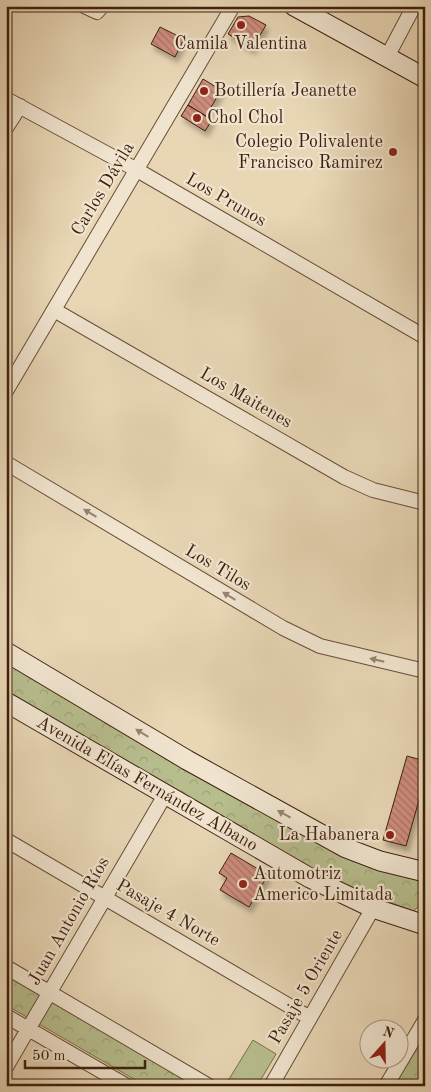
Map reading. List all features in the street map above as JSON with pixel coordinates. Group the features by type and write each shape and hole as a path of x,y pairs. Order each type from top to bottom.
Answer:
{"main road":[{"path":"302,8 425,78"},
{"path":"6,652 187,760 346,848 380,861 425,872"},
{"name":"Avenida Elías Fernández Albano","path":"6,702 310,878 373,908 423,924"}],"street":[{"path":"84,6 100,9"},
{"name":"Carlos Dávila","path":"6,392 233,6"},
{"path":"387,58 414,6"},
{"name":"Los Prunos","path":"6,99 137,170 425,337"},
{"path":"6,128 20,106"},
{"name":"Los Maitenes","path":"54,310 344,477 373,490 425,503"},
{"name":"Los Tilos","path":"6,463 284,628 320,646 425,671"},
{"name":"Juan Antonio Ríos","path":"6,1066 165,794"},
{"name":"Pasaje 4 Norte","path":"6,840 310,1018"},
{"name":"Pasaje 5 Oriente","path":"271,1086 373,908"},
{"path":"6,967 210,1086"},
{"path":"6,1016 126,1086"},
{"path":"386,1086 425,1020"}],"green space":[{"path":"6,660 337,852 423,882 421,905 413,911 324,877 6,690"},
{"path":"6,975 197,1086 146,1086 6,1005"},
{"path":"425,1014 425,1086 382,1086 392,1070 408,1070 408,1042"},
{"path":"253,1040 276,1054 257,1086 229,1086 226,1084"}],"building":[{"path":"249,16 266,25 252,49 228,34 238,17"},
{"path":"160,27 184,39 175,57 151,44"},
{"path":"203,79 221,90 206,116 188,105"},
{"name":"Chol Chol","path":"188,105 212,120 205,131 181,116"},
{"path":"407,756 425,761 425,779 406,846 383,840"},
{"name":"Automotriz Americo Limitada","path":"231,853 268,875 249,907 220,890 227,878 219,873"}],"place":[{"name":"Camila Valentina","path":"241,25"},
{"name":"Botillería Jeanette","path":"204,91"},
{"name":"Chol Chol","path":"197,118"},
{"name":"Colegio Polivalente Francisco Ramirez","path":"393,152"},
{"name":"La Habanera","path":"390,835"},
{"name":"Automotriz Americo Limitada","path":"243,884"}]}
